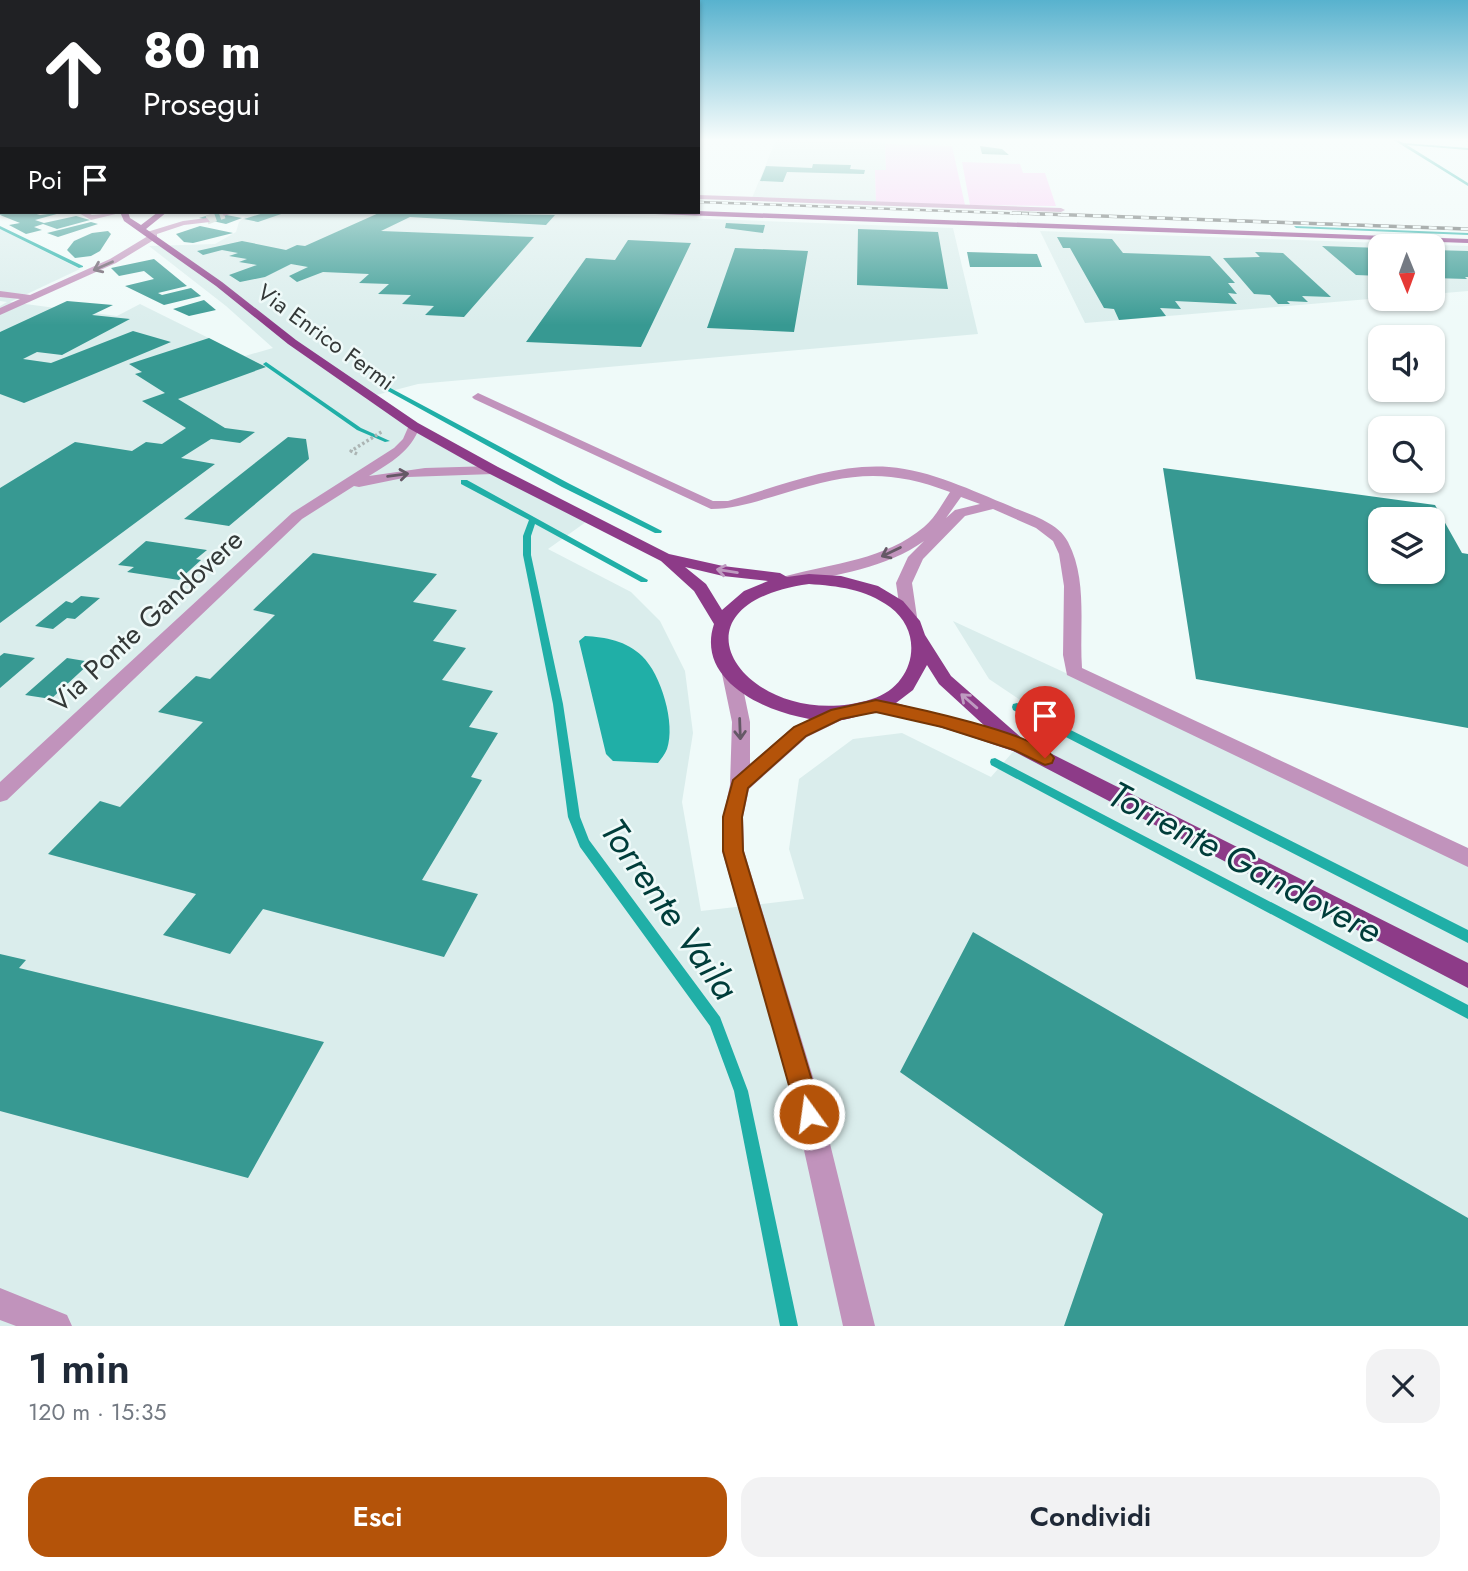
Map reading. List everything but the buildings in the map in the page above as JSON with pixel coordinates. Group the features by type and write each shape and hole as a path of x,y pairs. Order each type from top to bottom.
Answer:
{"main road":[{"name":"Via Enrico Fermi","path":"123,214 292,342 414,426 493,470 664,557"},
{"path":"141,229 160,214"},
{"path":"700,214 1468,241"},
{"path":"664,557 723,570 791,579 825,578 858,584 887,597 909,617 945,680 1020,746"},
{"path":"664,557 700,588 722,623"},
{"path":"791,579 761,587 737,602 722,623 719,648 731,674 757,696 795,711 837,714 876,706 904,689 920,666 921,640"},
{"path":"876,706 943,720 1020,746 1468,976"}],"street":[{"path":"806,201 1061,210"},
{"path":"84,214 91,218 112,214"},
{"path":"0,312 125,255 152,235 183,223 206,220"},
{"path":"1,294 32,298"},
{"path":"478,397 711,505 729,505 849,472 892,471 958,491 1031,520 1059,538 1072,577 1070,639 1073,671 1468,858"},
{"name":"Via Ponte Gandovere","path":"0,794 297,516 398,451 409,440 414,426"},
{"name":"Via Ponte Gandovere","path":"333,492 374,478 427,471 493,470"},
{"path":"791,579 857,566 892,553 930,529 958,491"},
{"path":"909,617 904,583 916,557 960,513 994,505"},
{"path":"731,674 741,722 740,785 733,817 733,851 803,1087 859,1326"},
{"path":"740,785 800,732 837,714"},
{"path":"0,1304 56,1326"}],"path":[{"path":"351,451 385,430"}],"shaded area":[{"path":"964,201 965,205 876,202"},
{"path":"969,201 1054,201 1056,206 970,205"},
{"path":"237,214 572,214 953,228 978,334 418,384 365,398 430,438 586,522 548,549 631,592 660,621 685,671 693,733 682,802 701,911 804,899 789,849 799,779 853,739 902,733 991,777 1044,716 989,679 953,621 1468,859 1468,1326 0,1326 0,306 7,302 0,301 0,229 80,269 10,302 117,316 140,304 245,356 273,348 226,306 149,246 215,244 236,232 239,222 246,216"},
{"path":"1040,231 1368,242 1368,299 1085,323"},
{"path":"1446,245 1468,246 1468,291 1446,293"}],"water":[{"path":"585,636 623,643 649,664 661,687 670,726 667,749 658,763 613,761 606,754 579,641"}],"waterway":[{"name":"Torrente Gandovere","path":"0,227 81,267"},
{"path":"1296,227 1468,234"},
{"name":"Torrente Gandovere","path":"266,364 359,429 387,441"},
{"path":"379,384 565,485 658,531"},
{"name":"Torrente Gandovere","path":"464,482 533,519"},
{"name":"Torrente Gandovere","path":"533,519 644,580"},
{"name":"Torrente Vaila","path":"533,519 527,536 527,555 558,704 574,817 584,843 715,1022 741,1091 789,1326"},
{"path":"1017,707 1468,937"},
{"name":"Torrente Gandovere","path":"995,762 1468,1012"}],"tunnel":[{"path":"207,220 224,214"}],"railway":[{"path":"700,202 1063,215"},
{"path":"1013,213 1468,229"}],"route":[{"path":"809,1114 733,851 733,817 740,785 800,732 837,714 876,706 943,720 1020,746 1045,758"}]}
